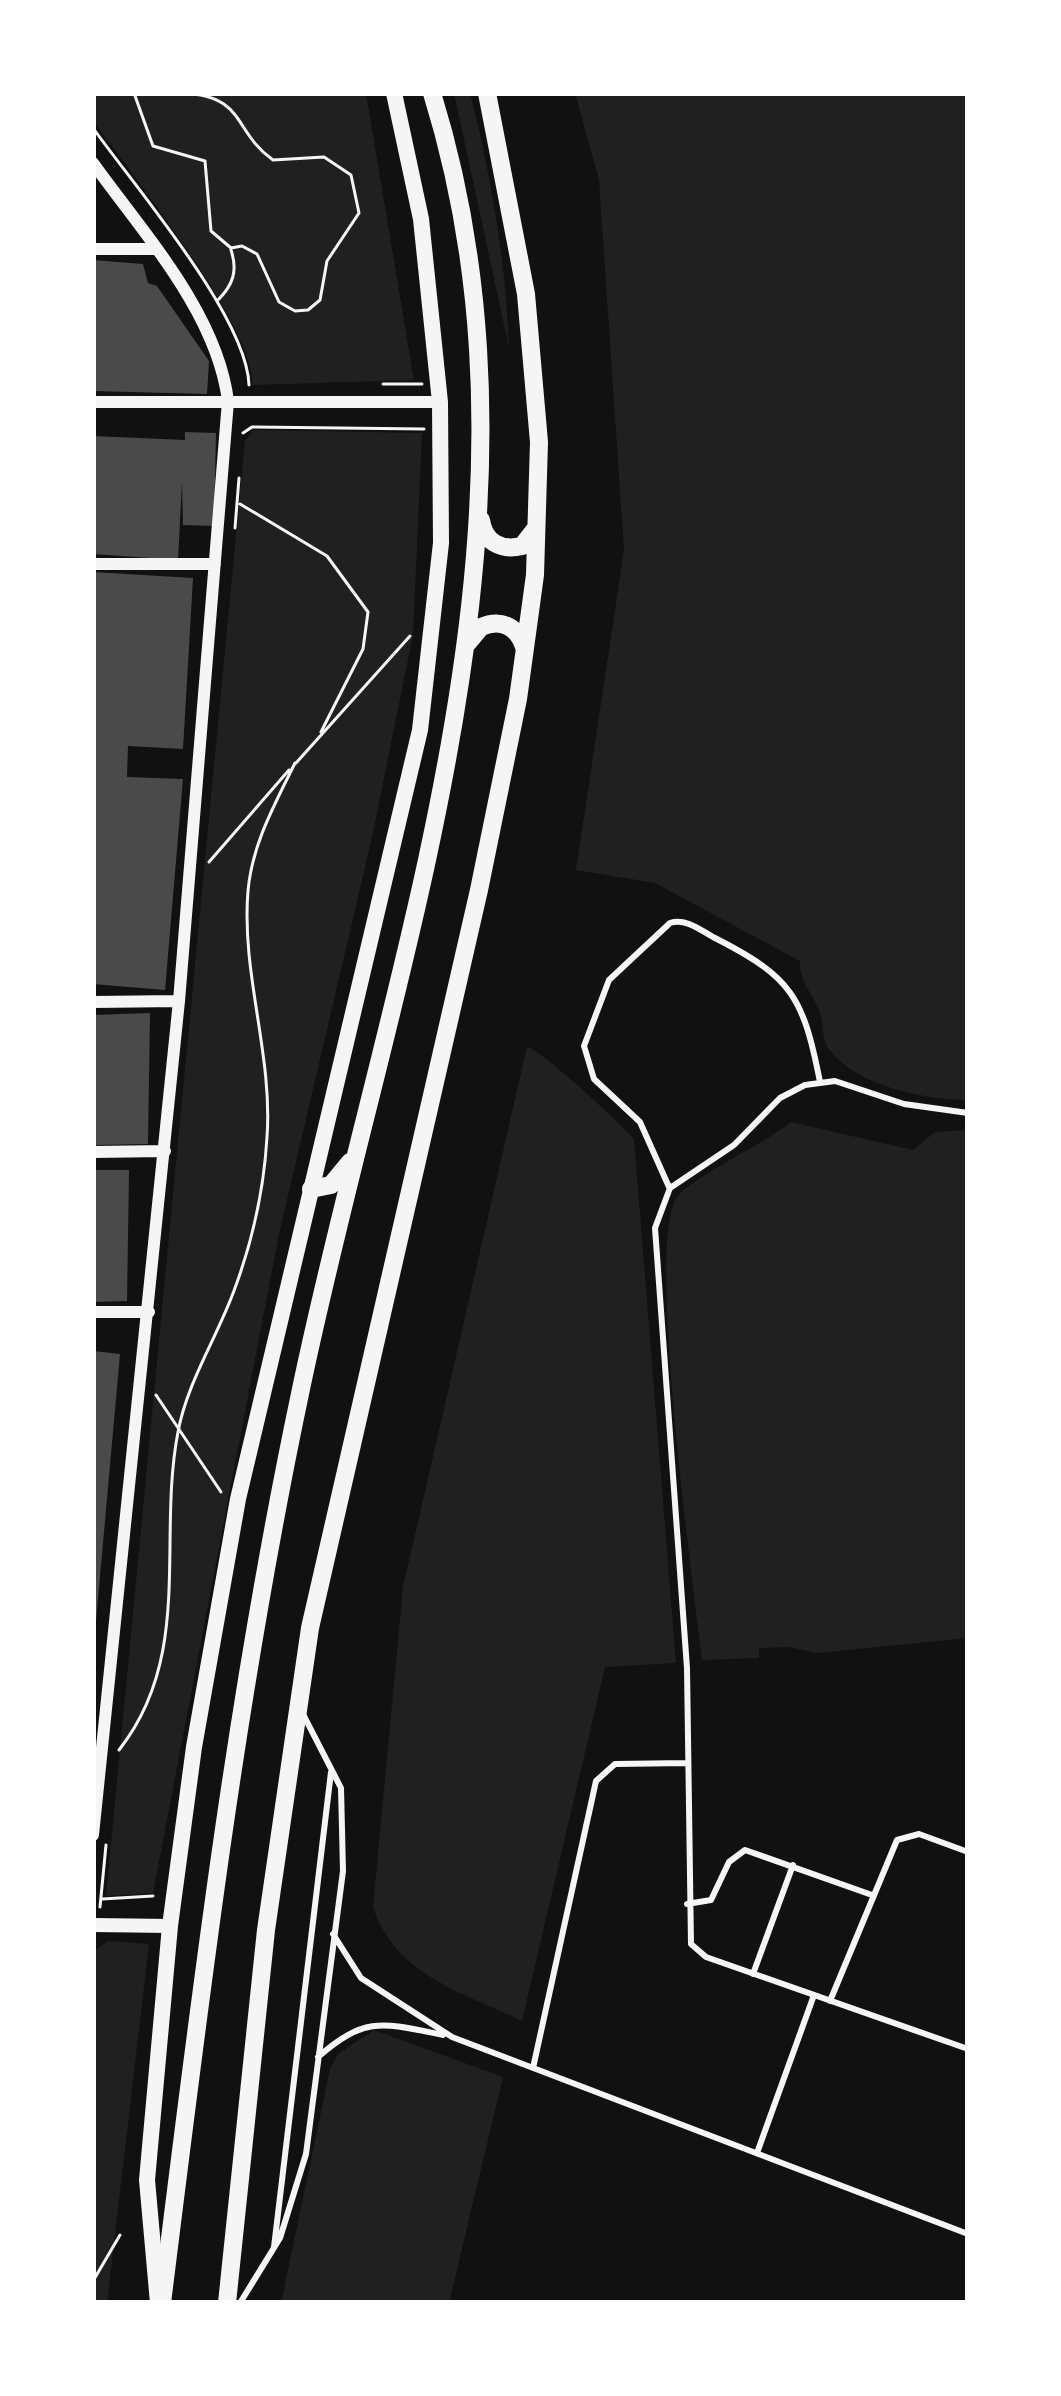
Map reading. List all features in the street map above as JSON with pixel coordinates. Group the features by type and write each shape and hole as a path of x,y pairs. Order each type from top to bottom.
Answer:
{"highway":[{"path":"160,2303 209,1924 258,1611 301,1387 423,869 465,648 484,444 470,262 433,93"},
{"path":"227,2303 266,1930 299,1707 354,1418 478,890 524,658 537,528 539,442 526,294 488,93"},
{"path":"479,504 486,537 502,547 522,546 537,528"},
{"path":"465,648 481,626 499,623 521,638 524,658"},
{"path":"311,1189 331,1185 356,1153"}],"main road":[{"path":"160,2303 146,2180 170,1926 238,1498 420,730 441,543 440,402 422,219 394,93"}],"street":[{"path":"93,164 155,249 223,363 228,401 165,1150 97,1764 100,1836"},
{"path":"93,249 155,249"},
{"path":"93,403 440,402"},
{"path":"93,564 215,564"},
{"path":"93,1002 179,1001"},
{"path":"93,1152 165,1150"},
{"path":"93,1312 149,1312"},
{"path":"96,1924 170,1926"}],"lane":[{"path":"670,1188 640,1123 594,1079 584,1046 609,980 670,922 684,922 760,961 783,979 806,1016 820,1082"},
{"path":"968,1113 904,1104 850,1084 820,1082 780,1098 734,1145 670,1188 658,1207 656,1239 687,1667 687,1904 694,1950 968,2049"},
{"path":"240,2303 273,2251 306,2155 345,1818 332,1768 299,1707"},
{"path":"533,2068 598,1775 622,1763 688,1763"},
{"path":"273,2251 332,1768"},
{"path":"830,2001 887,1854 904,1836 920,1834 968,1852"},
{"path":"687,1904 712,1900 738,1852 752,1850 872,1895"},
{"path":"753,1974 793,1865"},
{"path":"333,1934 361,1978 452,2037"},
{"path":"757,2153 814,1995"},
{"path":"317,2057 347,2032 372,2024 452,2037 968,2234"}],"path":[{"path":"134,93 152,146 205,161 211,187 206,215 212,230 231,248 236,263 231,286 217,302"},
{"path":"182,93 208,94 226,102 273,160 324,158 338,163 360,197 359,213 335,245 320,300 308,310 295,311 279,302 257,254 242,246 231,248"},
{"path":"93,128 217,302 244,356 249,387"},
{"path":"241,438 252,427 426,429"},
{"path":"233,546 240,460"},
{"path":"238,503 327,556 368,612 363,649 318,738"},
{"path":"201,851 199,873 419,626"},
{"path":"113,1747 112,1758 143,1711 165,1644 172,1607 172,1476 179,1428 259,1214 268,1132 248,891 257,845 295,763"},
{"path":"147,1397 148,1384 223,1494"},
{"path":"96,1924 100,1836"},
{"path":"100,1899 161,1896"},
{"path":"93,2282 120,2235"}],"shaded area":[{"path":"93,93 366,93 414,380 252,385 248,360 214,291 93,120"},
{"path":"454,93 470,93 485,155 501,252 509,348"},
{"path":"575,93 968,93 968,1100 893,1088 841,1062 826,1045 820,1013 800,961 655,883 576,870 624,550 599,180"},
{"path":"254,430 422,433 413,635 371,842 279,1234 153,1893 106,1896 245,441"},
{"path":"527,1047 564,1074 634,1139 676,1663 605,1667 522,2021 454,1990 414,1965 397,1950 373,1907 403,1587"},
{"path":"791,1122 913,1150 935,1132 968,1130 968,1638 817,1653 759,1648 759,1658 702,1660 669,1344 669,1226 677,1197 686,1189"},
{"path":"108,1941 149,1944 107,2303 93,2303 93,1952"},
{"path":"374,2030 503,2077 449,2303 281,2303 330,2069 338,2054"}],"building":[{"path":"93,260 143,264 148,283 157,286 209,361 207,394 93,391"},
{"path":"185,432 216,433 214,526 183,525 182,482 178,560 93,554 93,436 185,440"},
{"path":"93,572 193,578 183,749 128,746 127,777 183,779 165,990 93,984"},
{"path":"150,1013 148,1144 93,1145 93,1015"},
{"path":"93,1170 129,1170 127,1301 93,1302"},
{"path":"93,1351 120,1354 96,1621 93,1620"}]}
